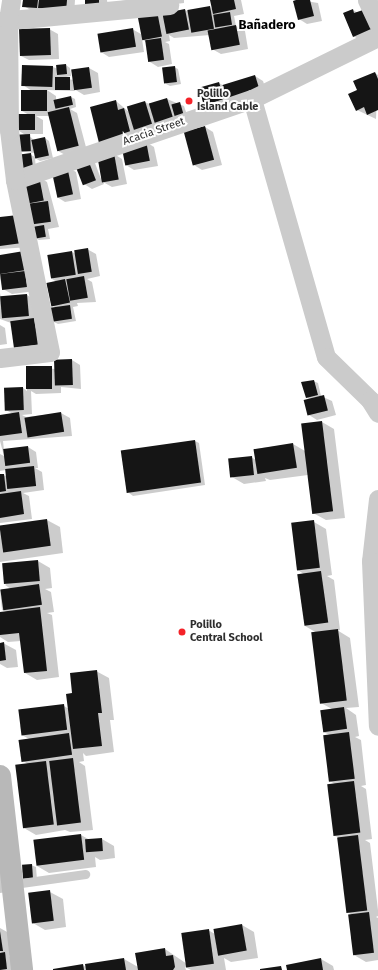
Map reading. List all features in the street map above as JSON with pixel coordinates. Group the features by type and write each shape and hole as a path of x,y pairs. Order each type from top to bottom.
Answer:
{"main road":[{"path":"0,776 10,888 22,970"}],"street":[{"path":"0,358 50,352 14,180 8,123 4,20 10,0"},
{"path":"367,0 378,24"},
{"path":"4,20 169,5"},
{"name":"Acacia Street","path":"14,180 252,98 378,37"},
{"path":"252,98 326,357 370,400 378,413"},
{"path":"378,499 371,561 376,619 378,726"}],"lane":[{"path":"10,888 85,874"}],"building":[{"path":"23,0 38,0 37,8 22,7"},
{"path":"39,0 67,0 66,11 38,8"},
{"path":"85,0 99,0 99,6 85,7"},
{"path":"210,0 234,0 236,9 213,14"},
{"path":"310,0 314,16 298,20 293,1"},
{"path":"210,6 214,29 191,33 187,10"},
{"path":"185,9 189,30 166,34 162,13"},
{"path":"353,9 354,13 363,10 371,29 353,37 343,13"},
{"path":"157,11 162,37 142,40 137,15"},
{"path":"230,12 232,25 215,27 213,15"},
{"path":"236,25 240,45 211,50 208,31"},
{"path":"50,28 51,55 20,56 19,29"},
{"path":"133,28 136,47 100,52 97,34"},
{"path":"161,38 164,60 148,62 145,40"},
{"path":"66,64 67,74 57,75 56,65"},
{"path":"22,65 53,66 52,87 21,86"},
{"path":"175,66 177,82 164,83 162,68"},
{"path":"89,67 92,88 74,90 71,70"},
{"path":"375,72 378,79 378,110 367,115 364,107 356,111 348,94 357,90 353,81"},
{"path":"255,75 260,91 227,101 222,85"},
{"path":"55,77 70,77 70,90 55,90"},
{"path":"219,82 224,99 204,105 199,88"},
{"path":"21,90 47,90 47,111 21,111"},
{"path":"71,96 73,105 55,109 53,100"},
{"path":"167,98 173,118 155,124 149,104"},
{"path":"116,100 118,110 124,108 131,135 99,143 90,107"},
{"path":"145,101 153,127 135,132 127,107"},
{"path":"180,102 184,116 175,119 171,104"},
{"path":"69,107 79,146 57,151 48,112"},
{"path":"15,114 35,114 35,130 15,130"},
{"path":"205,126 214,160 193,166 184,132"},
{"path":"30,134 31,151 17,152 16,135"},
{"path":"45,137 49,156 35,158 31,140"},
{"path":"146,141 150,161 125,165 121,146"},
{"path":"31,153 33,168 18,170 16,155"},
{"path":"114,153 119,180 102,183 97,156"},
{"path":"87,157 96,180 83,185 74,162"},
{"path":"67,166 73,194 57,198 51,169"},
{"path":"39,176 44,201 24,204 19,180"},
{"path":"48,201 51,222 31,225 28,204"},
{"path":"18,215 22,243 0,246 0,217"},
{"path":"44,225 46,237 34,239 32,227"},
{"path":"88,248 92,272 78,274 74,250"},
{"path":"24,251 26,270 0,274 0,255"},
{"path":"72,251 76,275 51,279 47,255"},
{"path":"25,271 27,287 2,290 0,274"},
{"path":"84,276 88,298 70,301 66,279"},
{"path":"65,279 70,302 51,306 46,283"},
{"path":"27,294 29,316 2,318 0,296"},
{"path":"70,305 72,319 52,322 50,308"},
{"path":"34,318 38,345 14,348 10,321"},
{"path":"72,359 73,385 55,386 54,360"},
{"path":"26,366 52,366 52,389 26,389"},
{"path":"314,380 318,395 306,398 301,382"},
{"path":"23,387 24,410 5,411 4,388"},
{"path":"324,395 328,411 307,416 304,400"},
{"path":"19,412 22,433 0,436 0,415"},
{"path":"61,412 64,432 28,438 24,418"},
{"path":"322,421 333,511 312,514 301,424"},
{"path":"195,440 201,483 127,493 121,450"},
{"path":"293,443 297,468 257,474 253,449"},
{"path":"28,446 30,463 5,466 3,449"},
{"path":"252,456 254,475 230,477 228,459"},
{"path":"34,466 36,486 7,489 5,469"},
{"path":"0,474 4,474 6,491 0,492"},
{"path":"21,491 24,514 0,518 0,494"},
{"path":"47,519 51,546 3,552 0,526"},
{"path":"314,520 320,568 297,570 291,523"},
{"path":"38,560 40,581 4,584 2,563"},
{"path":"321,571 328,622 304,626 297,574"},
{"path":"39,584 42,605 3,610 0,589"},
{"path":"40,607 47,671 24,673 19,633 0,635 0,612"},
{"path":"338,629 347,700 320,704 311,632"},
{"path":"4,642 6,660 0,661 0,643"},
{"path":"97,670 102,713 98,713 102,746 73,749 66,694 72,693 70,673"},
{"path":"64,704 67,730 22,735 18,710"},
{"path":"344,707 347,729 323,732 320,710"},
{"path":"349,732 355,779 329,782 323,735"},
{"path":"69,733 72,755 22,762 18,740"},
{"path":"73,758 81,823 57,825 49,761"},
{"path":"46,761 54,825 23,828 15,765"},
{"path":"354,781 360,833 334,836 327,784"},
{"path":"81,834 84,860 37,866 33,840"},
{"path":"358,835 367,910 346,913 337,838"},
{"path":"102,838 103,851 86,852 85,839"},
{"path":"32,864 33,878 23,879 22,865"},
{"path":"50,890 54,921 32,923 28,893"},
{"path":"369,912 374,953 353,955 348,915"},
{"path":"242,924 247,951 218,956 213,929"},
{"path":"209,929 214,964 186,968 181,933"},
{"path":"0,931 3,951 0,951"},
{"path":"165,948 166,956 173,955 175,967 173,970 138,970 135,953"},
{"path":"5,952 7,969 0,970 0,953"},
{"path":"124,958 126,970 86,970 85,964"},
{"path":"321,958 323,970 287,970 286,965"},
{"path":"83,964 84,970 53,970 53,969"},
{"path":"281,966 282,970 260,970 260,969"}],"place":[{"name":"Polillo Island Cable","path":"189,101"},
{"name":"Polillo Central School","path":"182,632"}],"district":[{"name":"Bañadero","path":"267,25"}]}
